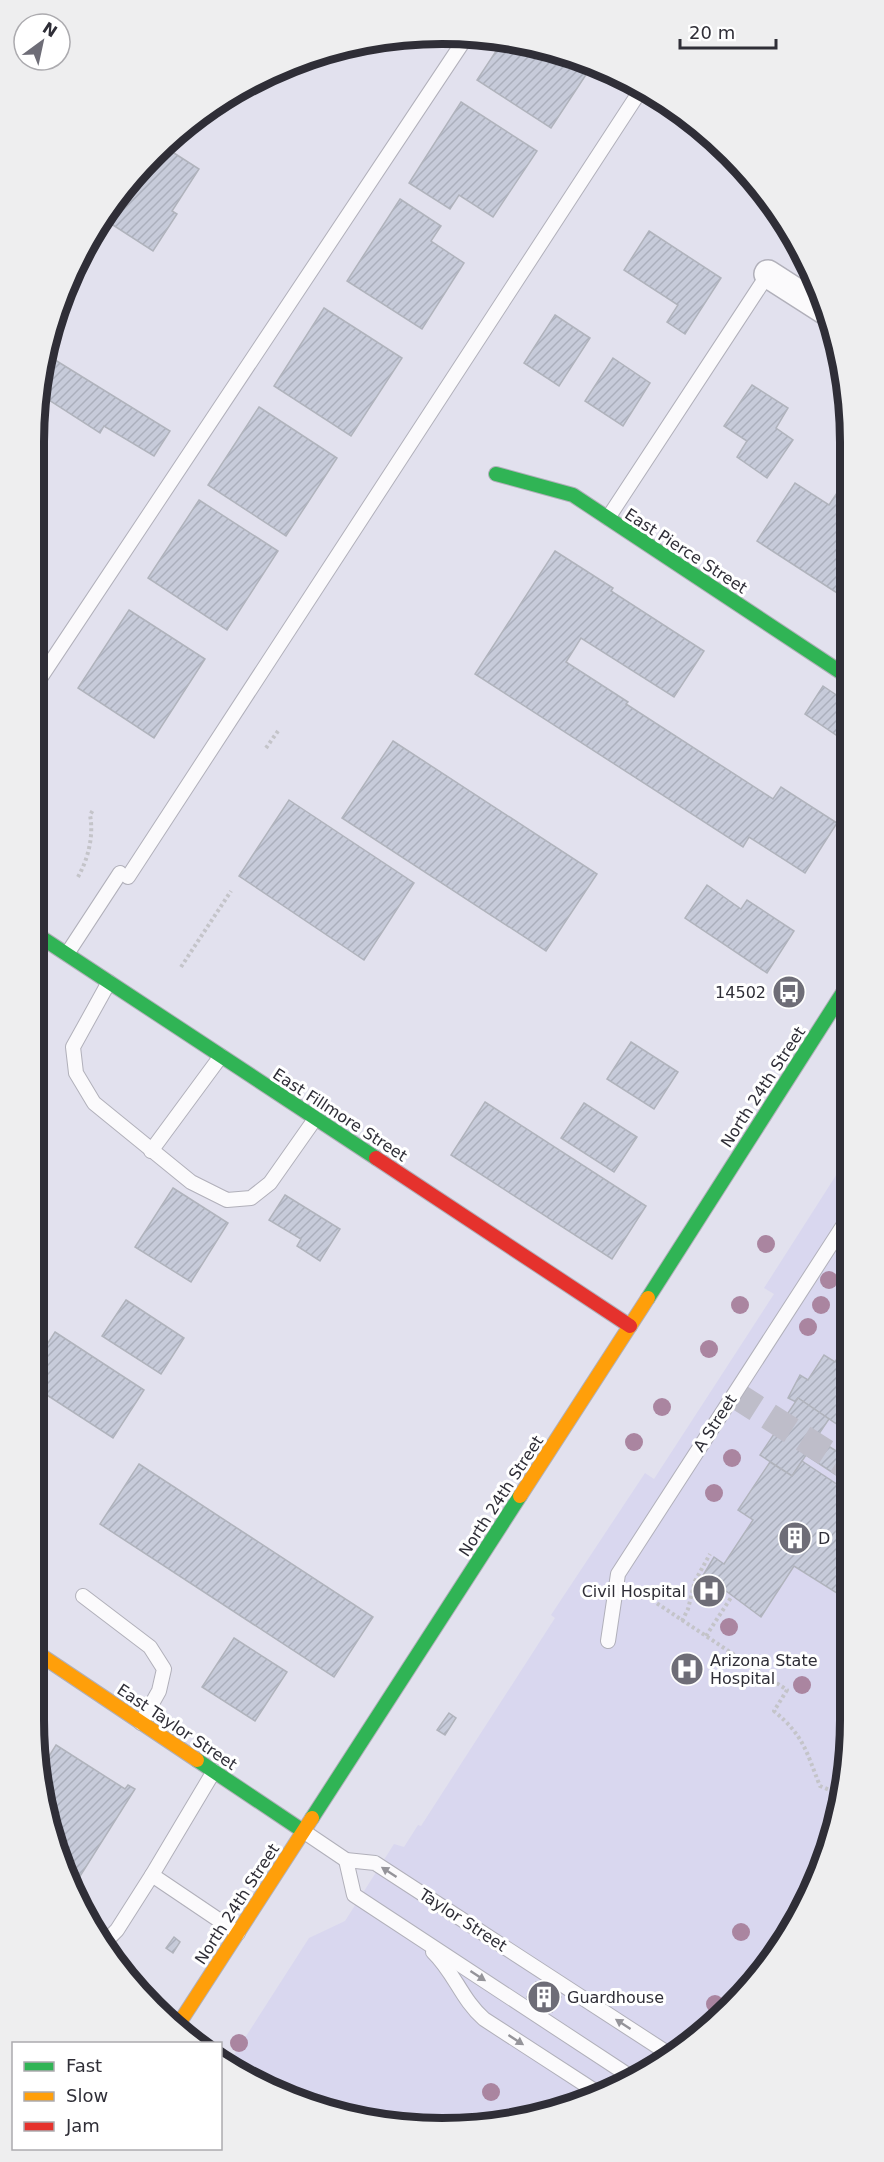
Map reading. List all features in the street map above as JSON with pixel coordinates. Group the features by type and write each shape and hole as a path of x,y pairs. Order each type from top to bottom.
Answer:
{"street":[{"path":"768,274 815,304"},
{"name":"East Pierce Street","path":"496,474 573,495 840,672"},
{"name":"East Fillmore Street","path":"44,939 630,1326"},
{"name":"North 24th Street","path":"180,2021 840,997"},
{"name":"East Taylor Street","path":"44,1657 303,1832"}],"lane":[{"path":"44,672 462,44"},
{"path":"68,954 124,875 637,95"},
{"path":"608,519 768,274"},
{"path":"109,982 73,1047 76,1073 94,1103 191,1182 226,1200 251,1198 270,1183 315,1119"},
{"path":"151,1151 221,1056"},
{"name":"A Street","path":"608,1641 618,1574 840,1230"},
{"path":"83,1596 150,1647 164,1669 159,1691 141,1723"},
{"path":"109,1938 117,1930 152,1875 214,1771"},
{"path":"303,1832 346,1860 354,1895 625,2073"},
{"name":"Taylor Street","path":"346,1860 375,1863 664,2051"},
{"path":"152,1875 238,1933"},
{"path":"419,1938 439,1958 464,1998 478,2014 593,2089"}],"path":[{"path":"266,748 278,731"},
{"path":"78,877 84,866 93,830 90,816 93,810"},
{"path":"181,967 231,891"},
{"path":"682,1621 695,1581 710,1554"},
{"path":"706,1636 732,1596"},
{"path":"651,1600 787,1690 774,1711 799,1735 820,1786 834,1792"}],"shaded area":[{"name":"Arizona State Hospital","path":"840,1169 840,1746 833,1798 810,1872 787,1919 758,1963 742,1983 705,2020 641,2065 594,2088 520,2111 468,2118 416,2118 364,2111 290,2088 232,2058 309,1938 345,1921 394,1844 404,1847 418,1825 421,1826 555,1618 551,1615 645,1473 654,1479 774,1294 764,1288"}],"building":[{"path":"498,48 545,57 588,72 551,128 477,80"},
{"path":"461,102 537,151 493,217 459,195 450,209 409,183"},
{"path":"170,150 199,169 172,211 177,214 153,251 110,223 142,179"},
{"path":"400,199 441,226 431,241 464,263 422,329 347,281"},
{"path":"649,231 721,278 685,334 667,322 678,305 624,270"},
{"path":"324,308 402,358 351,436 274,386"},
{"path":"555,315 590,338 559,386 524,363"},
{"path":"52,358 170,431 154,456 104,426 100,433 46,398"},
{"path":"613,358 650,383 623,426 585,401"},
{"path":"752,385 788,408 776,428 793,440 767,478 737,457 747,441 724,426"},
{"path":"259,407 337,458 286,536 208,485"},
{"path":"795,483 829,505 840,488 840,595 757,541"},
{"path":"199,500 278,551 227,630 148,578"},
{"path":"555,551 613,588 611,591 704,651 674,697 581,638 566,662 628,702 626,704 773,799 781,787 837,823 805,873 749,837 743,847 475,674"},
{"path":"129,610 205,659 154,738 78,688"},
{"path":"823,686 840,698 840,738 805,714"},
{"path":"393,741 597,874 546,951 342,818"},
{"path":"289,800 414,883 364,960 239,876"},
{"path":"707,885 741,909 747,900 794,931 767,973 685,918"},
{"path":"631,1042 678,1072 654,1109 607,1079"},
{"path":"485,1102 646,1206 612,1259 451,1155"},
{"path":"584,1103 637,1137 614,1172 561,1138"},
{"path":"173,1188 228,1223 191,1282 135,1247"},
{"path":"285,1195 340,1229 320,1261 297,1246 301,1239 269,1220"},
{"path":"126,1300 184,1338 161,1374 102,1336"},
{"path":"55,1332 144,1390 113,1438 44,1393 44,1349"},
{"path":"840,1354 840,1426 798,1398 796,1402 788,1398 800,1375 808,1380 824,1355 835,1362"},
{"path":"798,1398 829,1419 816,1438 840,1454 840,1477 806,1455 792,1476 760,1455"},
{"name":"D","path":"802,1461 840,1486 840,1595 794,1566 761,1617 726,1591 721,1598 699,1582 714,1557 724,1564 753,1520 738,1510 770,1462 792,1476"},
{"path":"139,1464 373,1617 334,1677 100,1524"},
{"path":"234,1638 287,1672 255,1721 202,1687"},
{"path":"449,1713 456,1718 445,1735 437,1730"},
{"path":"56,1745 125,1789 128,1785 135,1789 78,1880 57,1823 46,1761"},
{"path":"174,1937 180,1942 173,1953 166,1948"},
{"name":"Guardhouse","path":"536,1982 561,1997 552,2012 527,1997"}],"tunnel":[{"path":"734,1394 840,1462"}],"traffic: fast":[{"path":"496,474 573,495 840,672"},
{"path":"44,939 376,1158"},
{"path":"648,1298 840,997"},
{"path":"312,1818 520,1496"},
{"path":"197,1760 303,1831"}],"traffic: slow":[{"path":"520,1496 648,1298"},
{"path":"44,1657 197,1760"},
{"path":"180,2021 312,1818"}],"traffic: jam":[{"path":"376,1158 630,1326"}],"place":[{"name":"14502","path":"789,992"},
{"name":"D","path":"795,1538"},
{"name":"Civil Hospital","path":"709,1591"},
{"name":"Arizona State Hospital","path":"687,1669"},
{"name":"Guardhouse","path":"544,1997"}]}
